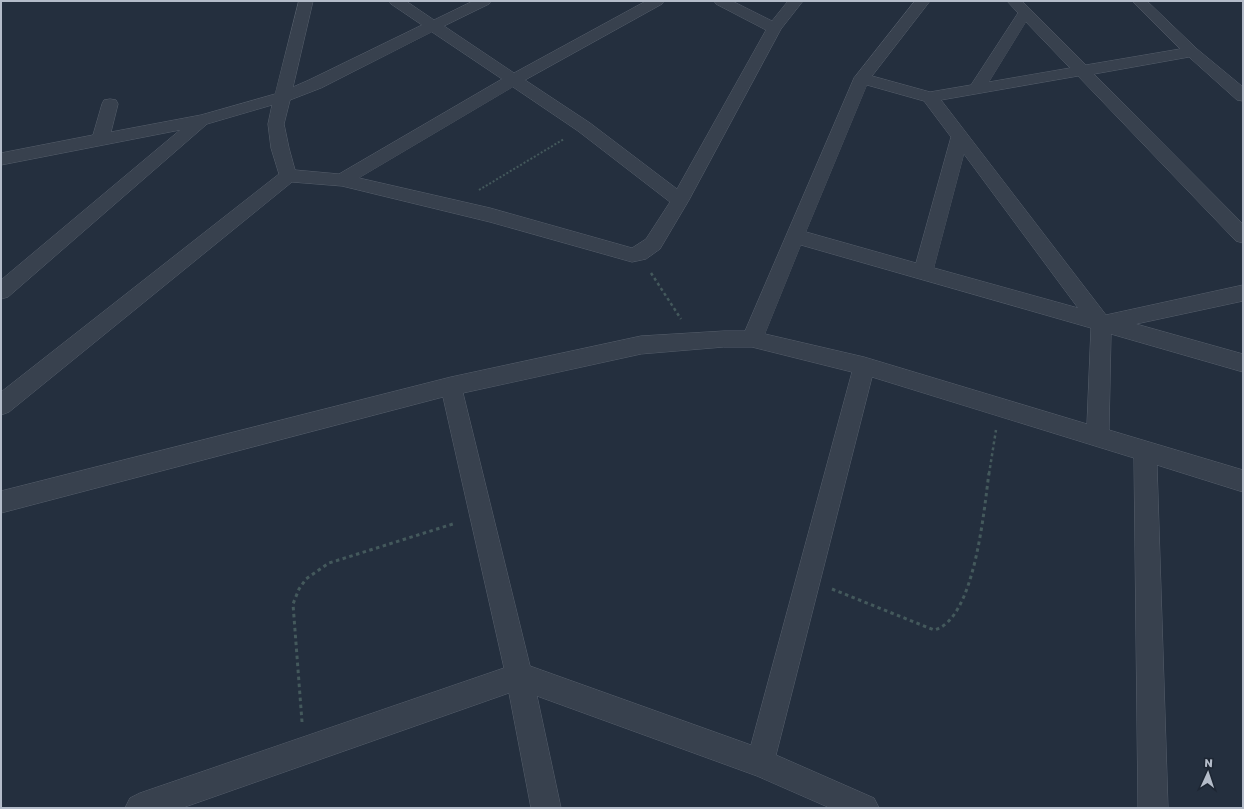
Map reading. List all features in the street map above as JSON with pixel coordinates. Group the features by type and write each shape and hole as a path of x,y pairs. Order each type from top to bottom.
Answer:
{"street":[{"path":"288,176 280,148 276,124 306,1"},
{"path":"396,1 584,127 680,200"},
{"path":"1,159 202,120 282,97 316,84 484,1"},
{"path":"342,180 512,80 657,1"},
{"path":"721,1 774,28"},
{"path":"1,405 288,176 342,180 490,215 622,253 632,255 639,254 653,244 680,200 774,28 796,1"},
{"path":"752,339 862,78 923,1"},
{"path":"1139,1 1192,52 1243,96"},
{"path":"976,89 1020,7 1243,236"},
{"path":"862,78 930,97 1192,52"},
{"path":"930,97 1101,324 1098,437"},
{"path":"100,140 110,104"},
{"path":"1,291 202,120"},
{"path":"923,273 960,136"},
{"path":"795,236 1101,324 1243,363"},
{"path":"1101,324 1243,293"},
{"path":"1,502 451,386 641,345 695,340 752,339 864,366 1243,481"},
{"path":"760,763 864,366"},
{"path":"451,386 519,676 546,808"},
{"path":"1145,451 1154,808"},
{"path":"140,808 519,676 760,763 864,808"}],"path":[{"path":"453,206 584,127"},
{"path":"639,254 695,340"},
{"path":"809,580 934,630 942,628 949,622 961,605 977,554 1000,407"},
{"path":"305,751 293,604 297,590 303,580 312,572 329,563 481,515"}]}
